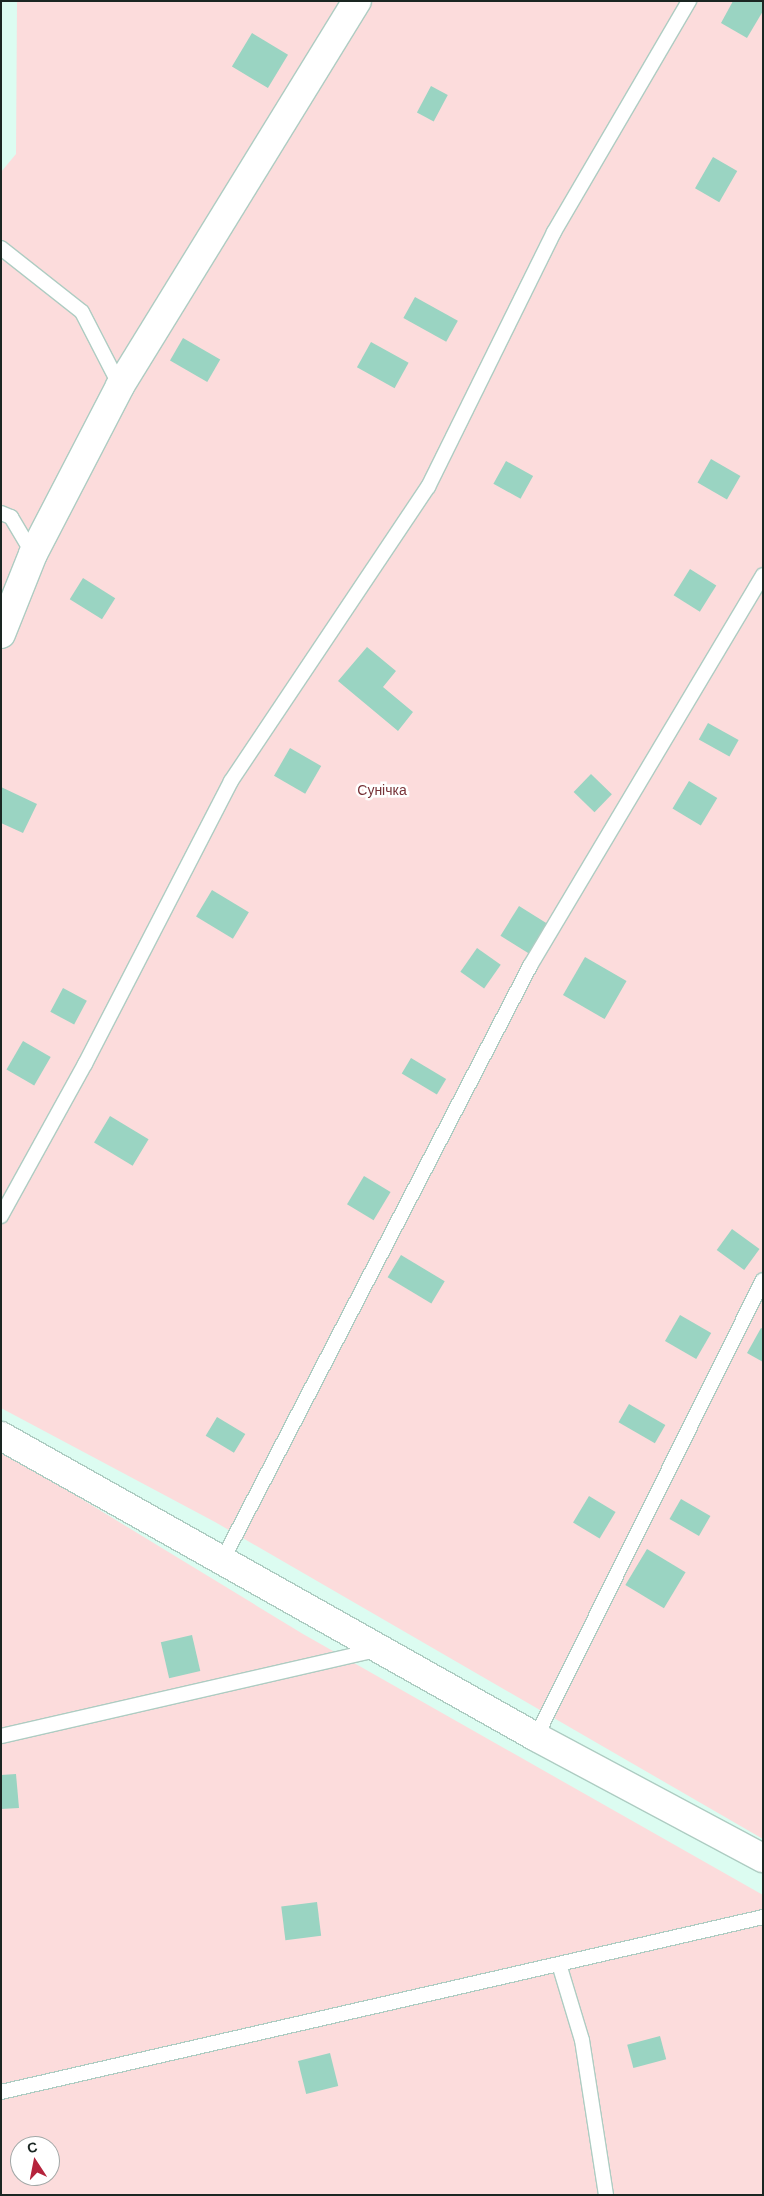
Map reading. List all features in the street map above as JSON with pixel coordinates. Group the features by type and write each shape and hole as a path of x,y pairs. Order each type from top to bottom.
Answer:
{"street":[{"path":"1,634 33,554 120,386 357,1"},
{"path":"1,1436 536,1736 763,1858"}],"lane":[{"path":"1,1216 85,1064 231,781 428,487 554,232 689,1"},
{"path":"1,248 82,312 120,386"},
{"path":"1,513 11,517 33,554"},
{"path":"222,1561 530,966 763,575"},
{"path":"536,1736 763,1280"},
{"path":"1,1736 379,1649"},
{"path":"1,2092 763,1917"},
{"path":"559,1964 582,2040 606,2195"}],"green space":[{"name":"Сунічка","path":"17,1 763,1 763,1839 215,1522 1,1408 1,172 16,154"},
{"path":"1,1450 303,1634 763,1895 763,2195 1,2195"}],"building":[{"path":"733,1 763,1 763,11 747,38 721,23"},
{"path":"252,33 288,55 268,88 232,66"},
{"path":"431,86 448,95 434,121 417,112"},
{"path":"713,157 737,171 719,202 695,188"},
{"path":"415,297 458,321 446,342 403,318"},
{"path":"183,338 220,360 207,382 170,361"},
{"path":"371,342 409,363 395,388 357,367"},
{"path":"711,459 740,476 727,499 698,482"},
{"path":"506,461 533,476 521,499 493,484"},
{"path":"690,569 716,585 700,612 674,595"},
{"path":"83,578 115,598 102,619 70,599"},
{"path":"367,647 396,671 383,687 413,712 398,731 338,681"},
{"path":"708,723 739,740 729,757 699,740"},
{"path":"290,748 321,766 305,794 274,776"},
{"path":"591,774 612,794 594,812 574,792"},
{"path":"689,781 717,798 701,825 673,808"},
{"path":"1,787 37,804 23,833 1,823"},
{"path":"212,890 249,912 233,939 196,917"},
{"path":"519,906 548,924 529,954 500,936"},
{"path":"477,948 501,965 484,988 460,972"},
{"path":"585,957 627,981 605,1019 563,995"},
{"path":"63,988 87,1001 74,1025 50,1012"},
{"path":"23,1041 51,1057 34,1086 6,1070"},
{"path":"411,1058 446,1079 437,1095 402,1073"},
{"path":"110,1116 149,1139 133,1166 94,1143"},
{"path":"364,1176 391,1192 374,1220 347,1204"},
{"path":"732,1229 760,1249 744,1270 717,1250"},
{"path":"401,1255 445,1281 431,1304 388,1277"},
{"path":"680,1315 711,1333 696,1359 665,1341"},
{"path":"761,1328 763,1329 763,1362 747,1353"},
{"path":"629,1404 665,1425 655,1443 618,1422"},
{"path":"217,1417 245,1434 234,1453 206,1436"},
{"path":"589,1496 616,1512 600,1539 573,1523"},
{"path":"681,1499 710,1516 699,1536 670,1519"},
{"path":"647,1549 686,1572 664,1608 625,1585"},
{"path":"192,1635 200,1671 169,1678 161,1642"},
{"path":"16,1774 19,1808 1,1809 1,1775"},
{"path":"317,1902 321,1936 285,1940 281,1906"},
{"path":"660,2036 666,2059 633,2068 627,2045"},
{"path":"330,2053 338,2086 306,2094 298,2061"}]}
